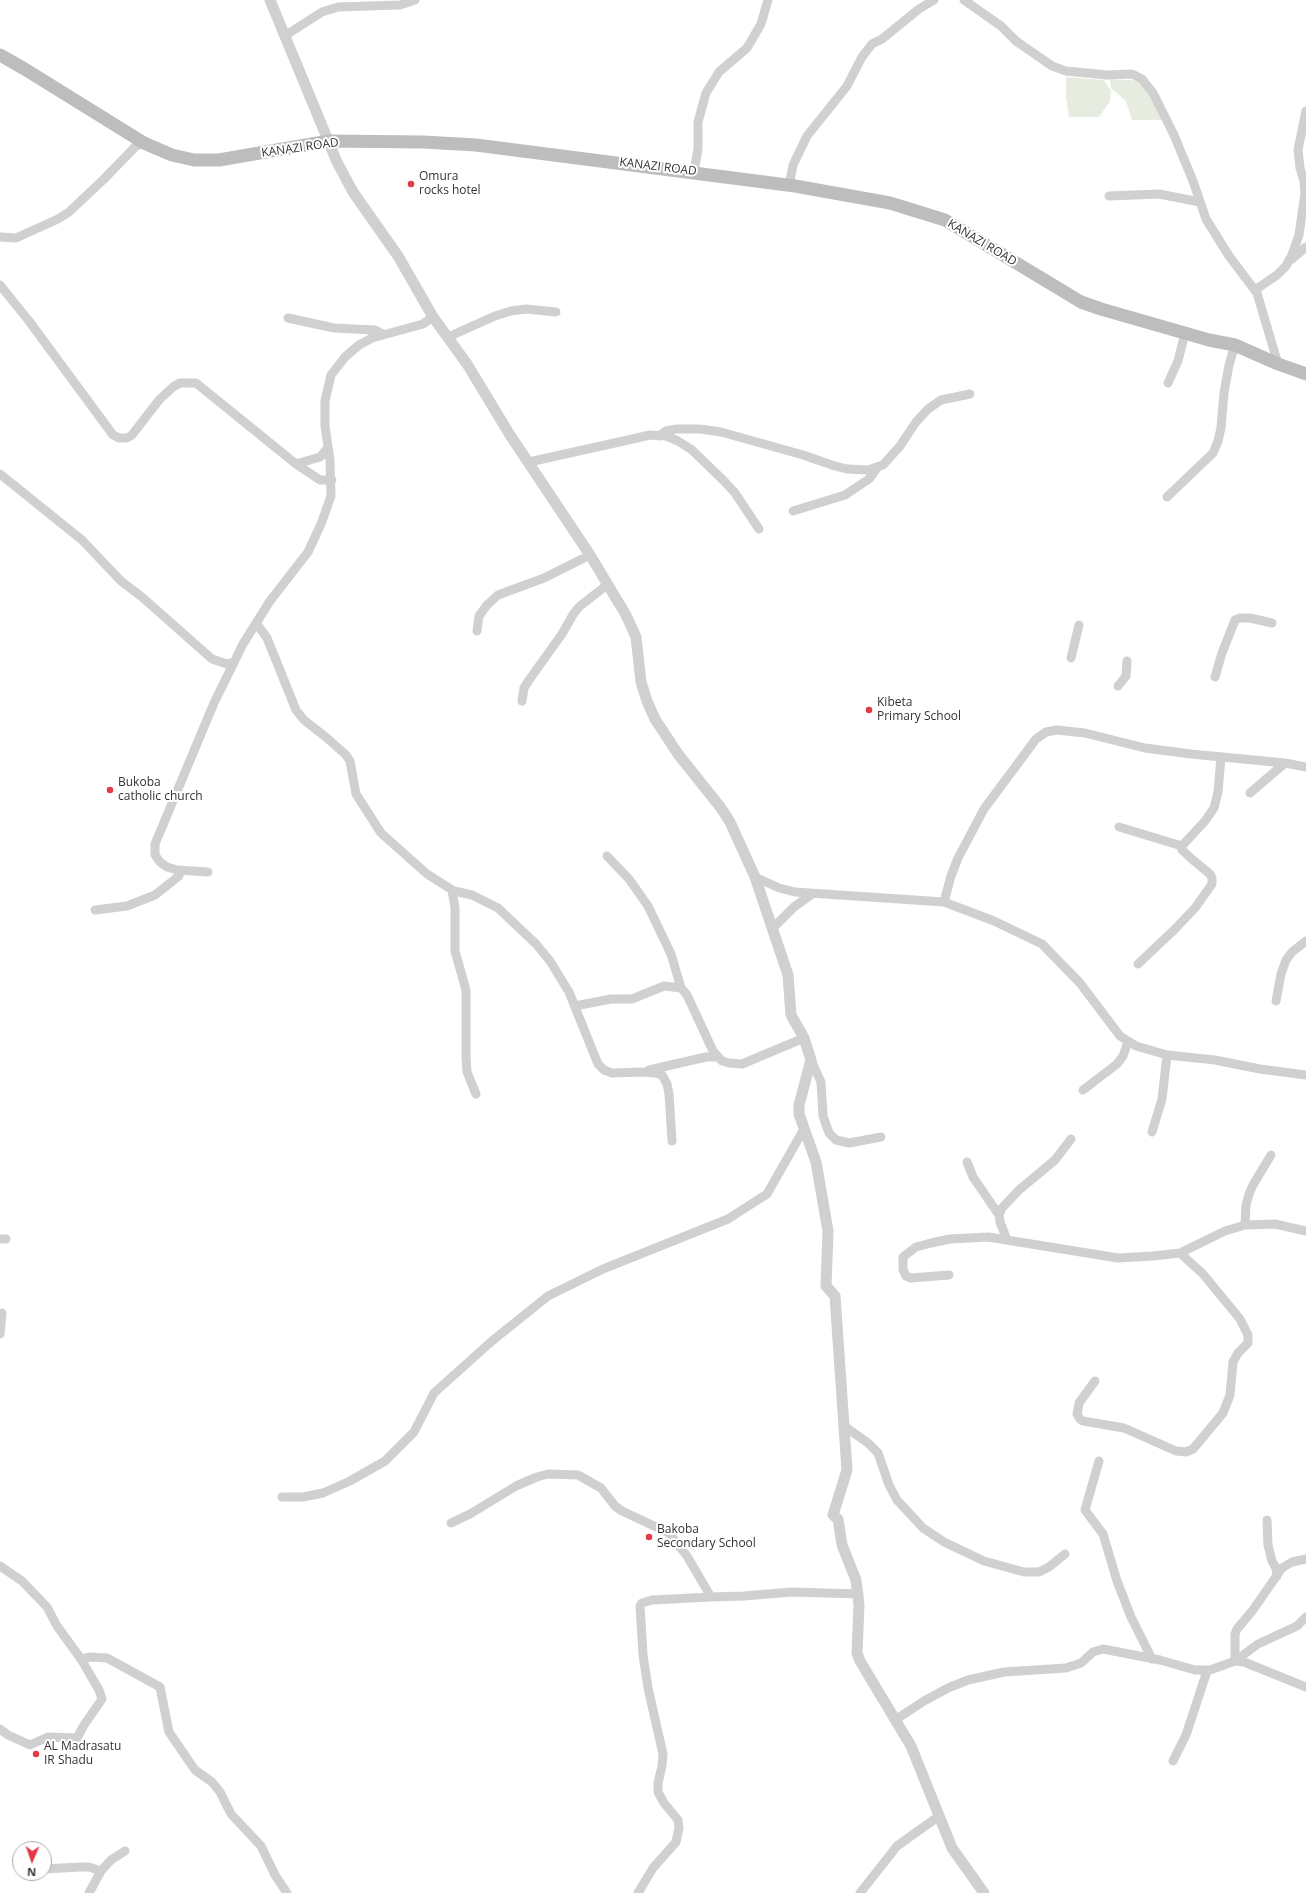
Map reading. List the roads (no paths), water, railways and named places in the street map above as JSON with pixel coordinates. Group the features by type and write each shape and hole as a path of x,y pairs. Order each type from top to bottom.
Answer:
{"main road":[{"name":"KANAZI ROAD","path":"0,55 144,143 172,155 194,160 219,160 329,141 423,142 476,145 694,172 890,203 945,220 1081,302 1186,333 1235,344 1278,364 1306,374"}],"street":[{"path":"270,0 286,35 337,162 353,192 398,256 433,317 448,337 590,555 626,615 636,637 641,682 655,719 678,754 721,808 730,822 755,877 788,976 791,1015 804,1038 811,1060 821,1082 823,1116 829,1133 836,1140 848,1142 881,1137"},
{"path":"286,35 322,12 338,7 400,5 415,0"},
{"path":"694,172 698,149 698,122 706,93 720,72 747,48 761,24 768,0"},
{"path":"789,186 793,165 807,136 847,86 862,57 872,44 882,39 919,9 934,0"},
{"path":"964,0 1001,26 1016,42 1052,66 1066,71 1107,75 1132,74 1142,78 1153,93 1174,135 1193,181 1206,219 1229,256 1258,293 1271,334 1278,364"},
{"path":"1290,261 1299,235 1304,203 1304,181 1300,168 1298,150 1306,111"},
{"path":"0,236 16,238 23,236 70,212 104,180 136,146 144,143"},
{"path":"1109,196 1159,194 1200,202"},
{"path":"1255,290 1277,275 1306,247"},
{"path":"0,286 38,333 113,435 119,438 127,438 132,435 159,400 173,387 180,382 196,383 296,464 320,480 332,480"},
{"path":"448,337 495,316 511,311 526,309 556,312"},
{"path":"208,872 180,870 168,867 160,862 155,855 155,844 214,703 234,662 256,623 308,552 321,524 331,496 332,480 327,449 325,401 331,375 344,357 359,345 383,334 423,324 433,317"},
{"path":"288,318 338,328 375,330 383,334"},
{"path":"1168,383 1178,361 1186,333"},
{"path":"1168,497 1213,453 1221,428 1224,392 1235,344"},
{"path":"659,436 666,431 676,429 700,429 721,432 762,442 847,469 860,470 877,468 883,465 900,446 916,422 928,409 941,400 970,394"},
{"path":"529,462 637,438 659,436 678,441 692,450 735,493 759,529"},
{"path":"296,464 320,457 327,449"},
{"path":"793,511 845,495 869,479 877,468"},
{"path":"0,474 82,540 121,581 142,597 212,659 227,664 234,662"},
{"path":"476,631 479,616 487,605 498,595 544,578 590,555"},
{"path":"522,701 524,688 528,680 562,634 574,614 580,606 607,585"},
{"path":"1215,677 1235,620 1240,618 1250,618 1272,623"},
{"path":"256,623 266,638 296,710 304,720 346,755 350,762 356,794 381,833 427,874 452,890 488,902 508,916 536,944 564,982 598,1064 602,1068 612,1073 641,1072 660,1074 667,1084 672,1141"},
{"path":"1071,658 1079,624"},
{"path":"1118,686 1126,676 1127,661"},
{"path":"944,902 951,876 984,809 1041,734 1057,730 1085,733 1145,748 1285,763 1306,767"},
{"path":"1182,846 1205,821 1214,808 1218,792 1221,757"},
{"path":"1250,793 1285,763"},
{"path":"1120,827 1182,846"},
{"path":"1138,964 1195,908 1212,884 1210,874 1182,850 1182,846"},
{"path":"607,856 629,879 648,906 671,954 681,988 687,995 702,1031 718,1057"},
{"path":"95,910 127,906 155,895 179,876 180,870"},
{"path":"755,877 779,888 795,892 944,902 994,921 1042,944 1080,983 1120,1036 1128,1042 1167,1055 1215,1060 1260,1069 1306,1075"},
{"path":"452,890 455,908 456,951 466,990 466,1056 468,1072 476,1094"},
{"path":"772,929 794,907 812,894"},
{"path":"1276,1001 1281,974 1286,960 1292,952 1306,942"},
{"path":"575,1006 611,999 632,999 664,986 681,988"},
{"path":"641,1072 706,1057 718,1057 729,1063 742,1064 804,1038"},
{"path":"1082,1090 1117,1064 1123,1056 1128,1042"},
{"path":"1152,1132 1162,1099 1167,1055"},
{"path":"811,1060 799,1105 799,1114 816,1162 828,1231 826,1286 835,1296 847,1470 833,1515 838,1519 842,1545 854,1572 859,1594 856,1648 858,1657 911,1746 952,1848 984,1893"},
{"path":"282,1497 303,1497 323,1493 350,1481 385,1462 414,1432 434,1393 492,1341 548,1296 603,1269 728,1219 767,1194 785,1165 804,1129"},
{"path":"999,1215 1005,1202 1055,1160 1071,1139"},
{"path":"1245,1225 1246,1205 1249,1194 1271,1156"},
{"path":"967,1162 973,1176 999,1215 1000,1225 1007,1240"},
{"path":"949,1275 911,1278 906,1276 903,1270 903,1257 916,1247 950,1239 988,1238 1007,1240 1118,1258 1180,1253 1225,1231 1245,1225 1275,1224 1306,1231"},
{"path":"1095,1381 1078,1404 1078,1414 1080,1419 1083,1421 1124,1428 1176,1451 1186,1452 1193,1449 1223,1413 1230,1395 1234,1362 1238,1353 1248,1343 1248,1335 1240,1319 1203,1274 1180,1253"},
{"path":"0,1334 2,1313"},
{"path":"844,1426 868,1443 878,1453 884,1465 889,1485 897,1500 924,1528 944,1542 984,1561 1012,1570 1030,1573 1039,1572 1049,1567 1065,1554"},
{"path":"1099,1461 1085,1504 1085,1512 1103,1534 1131,1617 1152,1658"},
{"path":"451,1522 470,1514 516,1486 537,1477 548,1474 578,1474 601,1488 615,1506 622,1511 669,1533 687,1556 711,1596"},
{"path":"1267,1520 1268,1545 1272,1561 1276,1568 1277,1576"},
{"path":"1235,1661 1236,1630 1253,1610 1286,1565 1306,1559"},
{"path":"0,1566 22,1581 47,1607 67,1641 81,1659 99,1690 102,1699 77,1738 48,1736 30,1745 8,1735 0,1729"},
{"path":"638,1893 653,1868 676,1842 679,1828 678,1820 664,1803 658,1792 663,1754 646,1675 640,1625 640,1606 646,1602 665,1598 744,1596 792,1592 859,1594"},
{"path":"895,1720 924,1701 948,1688 984,1675 1004,1672 1066,1668 1081,1663 1093,1652 1103,1649 1152,1658 1195,1670 1207,1671 1235,1661 1258,1644 1297,1626 1306,1617"},
{"path":"81,1659 90,1657 107,1658 160,1687 170,1732 195,1770 212,1782 220,1792 231,1814 261,1846 274,1875 287,1893"},
{"path":"1235,1661 1250,1664 1306,1687"},
{"path":"1174,1761 1186,1735 1207,1671"},
{"path":"860,1893 897,1846 939,1816"},
{"path":"89,1893 101,1871 112,1860 125,1851"},
{"path":"52,1869 85,1867 101,1871"}],"place":[{"name":"Omura rocks hotel","path":"411,184"},
{"name":"Kibeta Primary School","path":"869,710"},
{"name":"Bukoba catholic church","path":"110,790"},
{"name":"Bakoba Secondary School","path":"649,1537"},
{"name":"AL Madrasatu IR Shadu","path":"36,1754"}]}
